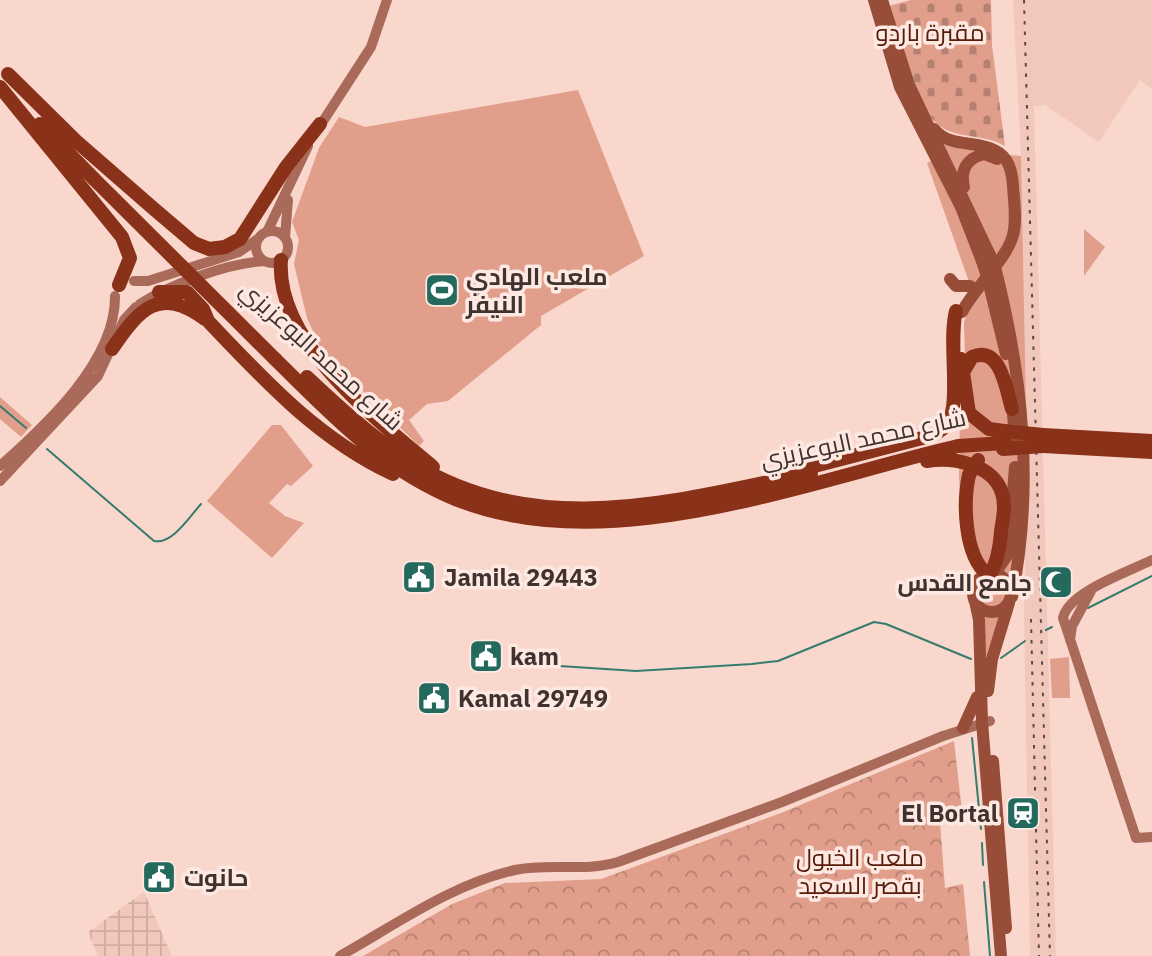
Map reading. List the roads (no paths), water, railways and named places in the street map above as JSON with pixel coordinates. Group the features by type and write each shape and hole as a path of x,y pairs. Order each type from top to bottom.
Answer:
{"highway":[{"path":"2,77 154,209 202,247 217,249 240,239 286,167 320,124"},
{"path":"2,77 122,237 130,258 117,290"},
{"name":"شارع محمد البوعزيزي","path":"2,77 97,177 357,438 393,465 507,513 572,522 653,519 736,495 958,446 1004,440"},
{"path":"154,209 183,240 200,251 217,254 239,252"},
{"path":"281,260 284,289 297,326 314,354 447,488"},
{"path":"159,292 187,292 204,309 208,321"},
{"path":"112,349 132,323 160,302 177,302 208,321 282,400 335,440 384,470 447,488"},
{"path":"959,312 962,375 969,413 1004,440 1152,441"},
{"path":"736,495 827,461 930,436 945,426 951,413 951,331 959,312"},
{"path":"962,375 972,357 985,354 1001,372 1013,409"},
{"path":"736,495 799,492 925,461 943,459 963,462 990,475 1002,492 1000,540 990,574 977,565 973,555 967,509 969,475 978,460 1004,440"},
{"path":"1043,440 1152,452"}],"main road":[{"path":"264,261 257,248 263,235 320,124 371,47 387,0"},
{"path":"874,0 900,87 986,258"},
{"path":"882,0 909,85 967,201"},
{"path":"922,114 937,133 945,138 983,145 1000,153 1012,176 1015,222 1012,240 959,312"},
{"path":"959,312 970,286 999,253 1009,231 1008,176 996,158 984,154 966,164 962,180 967,201 986,258 992,275 1009,324 1023,424 1023,516 1010,600 992,659 986,722 1001,956"},
{"path":"0,481 86,391 112,349 124,320 138,306 159,292 238,265 281,260 288,252 285,237 291,183"},
{"path":"117,290 134,281 148,281 239,252 263,235 277,232 285,237"},
{"path":"992,275 1013,409 1013,518 1008,554 990,574 974,586 979,620 981,687 1009,956"},
{"path":"950,279 956,286 970,286"},
{"path":"134,281 143,291 138,306"},
{"path":"117,290 122,307 138,306"},
{"path":"0,467 93,367 111,326 117,290"},
{"path":"1152,561 1091,591 1072,626 1070,643 1136,838 1152,836"},
{"path":"990,574 1008,582 1010,600"},
{"path":"975,601 981,609 998,612 1010,600"},
{"path":"963,728 971,716 981,687"},
{"path":"340,956 429,905 496,876 522,869 601,866 618,862 782,802 963,728 986,722"}],"waterway":[{"path":"0,406 26,428"},
{"path":"47,449 154,541 167,539 174,534 201,504"},
{"path":"1088,608 1152,576"},
{"path":"514,663 636,671 752,664 778,661 874,622 886,624 971,659"},
{"path":"1046,630 1052,627"},
{"path":"1001,658 1025,641"},
{"path":"972,738 981,829"},
{"path":"982,843 983,865"},
{"path":"984,882 990,956"}],"railway":[{"path":"1024,0 1050,956"},
{"path":"1031,619 1039,956"}],"place":[{"name":"ملعب الهادي النيفر","path":"442,290"},
{"name":"Jamila 29443","path":"419,577"},
{"name":"جامع القدس","path":"1056,582"},
{"name":"kam","path":"486,656"},
{"name":"Kamal 29749","path":"434,698"},
{"name":"El Bortal","path":"1023,813"},
{"name":"حانوت","path":"159,877"}],"park label":[{"name":"مقبرة باردو","path":"930,32"},
{"name":"ملعب الخيول بقصر السعيد","path":"860,871"}]}
